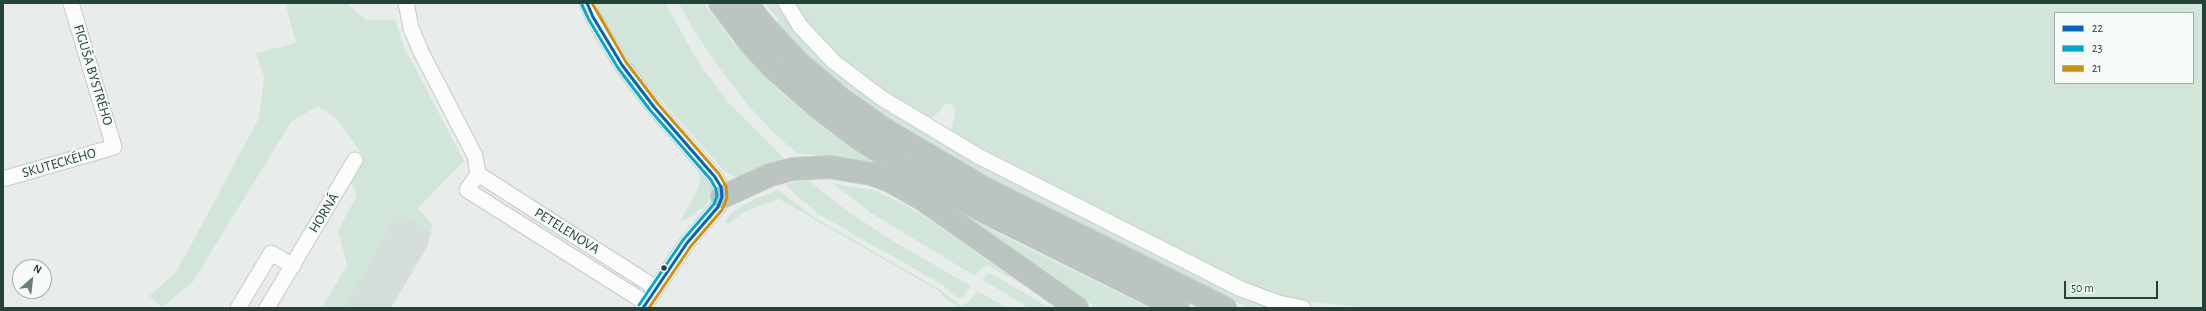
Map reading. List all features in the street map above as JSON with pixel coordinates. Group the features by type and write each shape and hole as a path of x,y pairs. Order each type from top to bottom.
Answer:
{"highway":[{"path":"720,3 750,43 774,68 822,110 858,138 980,210 1178,308"},
{"path":"746,3 766,28 799,63 840,98 884,129 952,170 1012,202 1225,308"},
{"path":"722,197 770,175 793,169 830,167 871,174 890,181 922,198 1077,308"},
{"path":"722,197 749,191 766,184 798,176 843,176 867,181 887,188 918,205 1065,308"}],"street":[{"name":"FIGUŠA BYSTRÉHO","path":"71,3 114,147"},
{"path":"406,3 411,28 421,52 475,156 478,174 467,190 645,305 687,243 711,216 722,197 721,187 715,177 654,107 622,65 593,17 587,3"},
{"path":"786,3 800,26 834,62 880,97 978,156 1241,289 1279,303 1303,308"},
{"name":"SKUTECKÉHO","path":"3,179 114,147"},
{"name":"HORNÁ","path":"267,308 355,160"},
{"name":"PETELENOVA","path":"478,174 656,288"},
{"path":"238,308 271,253 293,266"}],"shaded area":[{"path":"402,215 431,231 427,247 391,308 344,308 388,228"}],"green space":[{"path":"285,3 347,3 366,20 395,20 404,47 464,161 418,208 432,225 431,231 402,215 388,228 344,308 322,308 347,265 338,231 357,195 351,183 363,156 337,119 318,106 291,122 192,283 162,307 149,296 177,271 259,118 264,77 256,53 296,43"},
{"path":"596,3 665,3 697,60 728,102 786,160 746,176 737,177 725,172 636,71 603,19"},
{"path":"679,3 704,3 731,40 777,89 820,125 855,150 890,171 861,161 797,153 774,133 747,104 720,69 693,29"},
{"path":"765,3 781,3 881,101 1275,308 1248,308 1001,186 904,131 832,79 776,23 778,19"},
{"path":"792,3 2203,3 2203,308 1371,308 1293,300 1262,292 958,138 952,129 956,110 949,103 945,104 939,112 932,117 919,114 852,70 818,37"},
{"path":"699,169 712,188 711,196 706,205 684,221 681,219 696,194 700,181"},
{"path":"808,180 847,211 896,243 971,286 963,297 960,298 955,296 943,285 818,214 785,184"},
{"path":"832,183 871,189 904,204 934,223 1018,282 987,265 979,270 975,276 871,213"},
{"path":"778,190 814,217 939,289 961,306 968,303 977,291 1008,308 961,308 948,301 939,291 779,199 744,212 728,225 725,221 735,210 755,199"},
{"path":"940,201 1011,240 1149,308 1097,308"},
{"path":"990,273 1045,305 1053,308 1029,308 983,280 987,274"}],"transit line":[{"name":"22","path":"587,3 593,17 622,65 654,107 715,177 721,187 722,197 718,207 687,243 643,308"},
{"name":"21","path":"592,3 626,62 658,104 719,174 726,186 727,198 722,210 691,246 649,308"},
{"name":"23","path":"582,5 589,20 618,68 650,110 711,180 716,189 717,196 714,204 683,240 639,305"}]}
